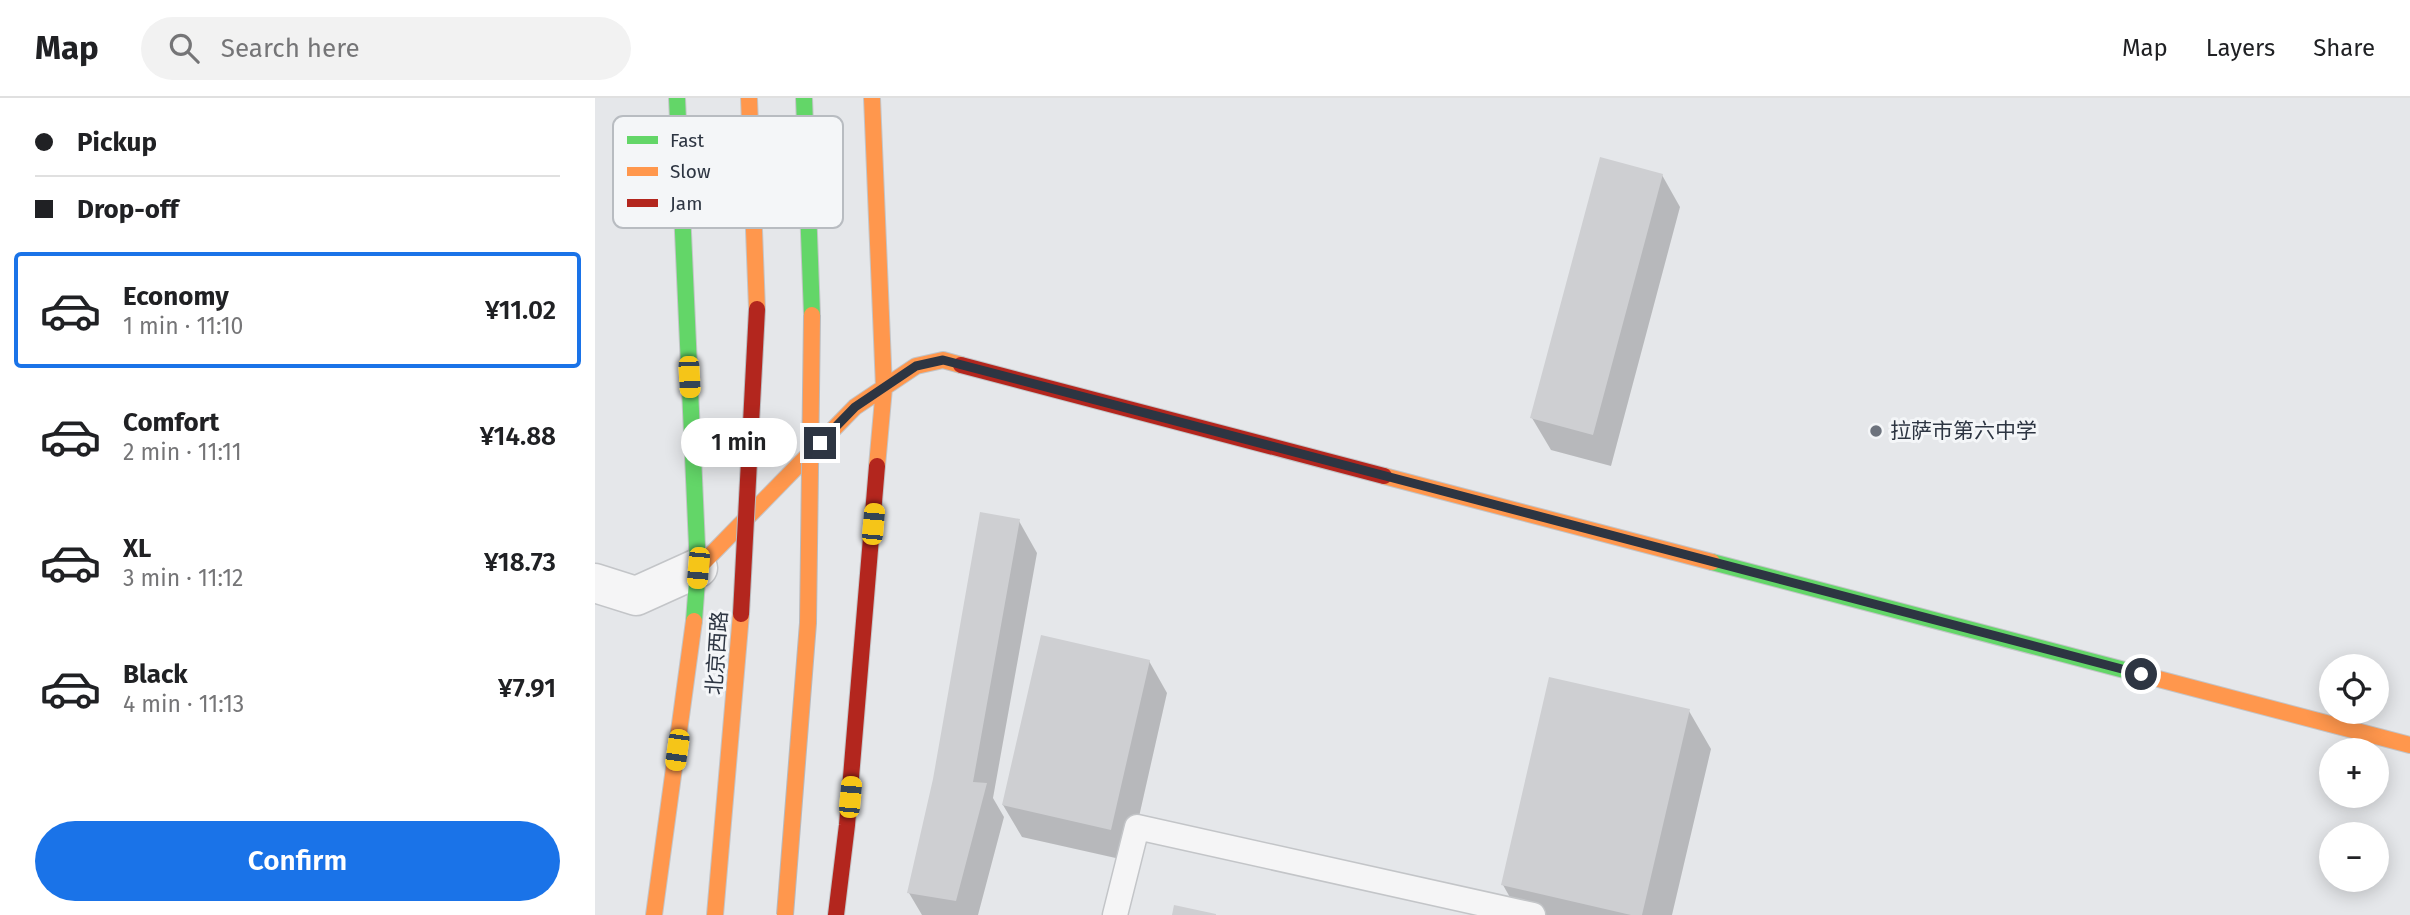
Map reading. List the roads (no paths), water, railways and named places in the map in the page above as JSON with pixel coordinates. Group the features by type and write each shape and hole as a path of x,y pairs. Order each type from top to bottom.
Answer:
{"main road":[{"path":"677,98 678,116"},
{"name":"北京西路","path":"749,98 750,116"},
{"path":"804,98 805,116"},
{"path":"836,915 847,825 884,388 872,98"},
{"path":"654,915 692,640 698,568 683,228"},
{"name":"北京西路","path":"715,915 741,614 757,309 754,228"},
{"path":"785,915 807,623 812,314 809,228"},
{"path":"698,568 855,407 916,366 943,360 2410,745"}],"street":[{"path":"595,583 636,596 698,568"}],"lane":[{"path":"1115,915 1137,827 1533,915"}],"place":[{"name":"拉萨市第六中学","path":"1876,431"}]}
